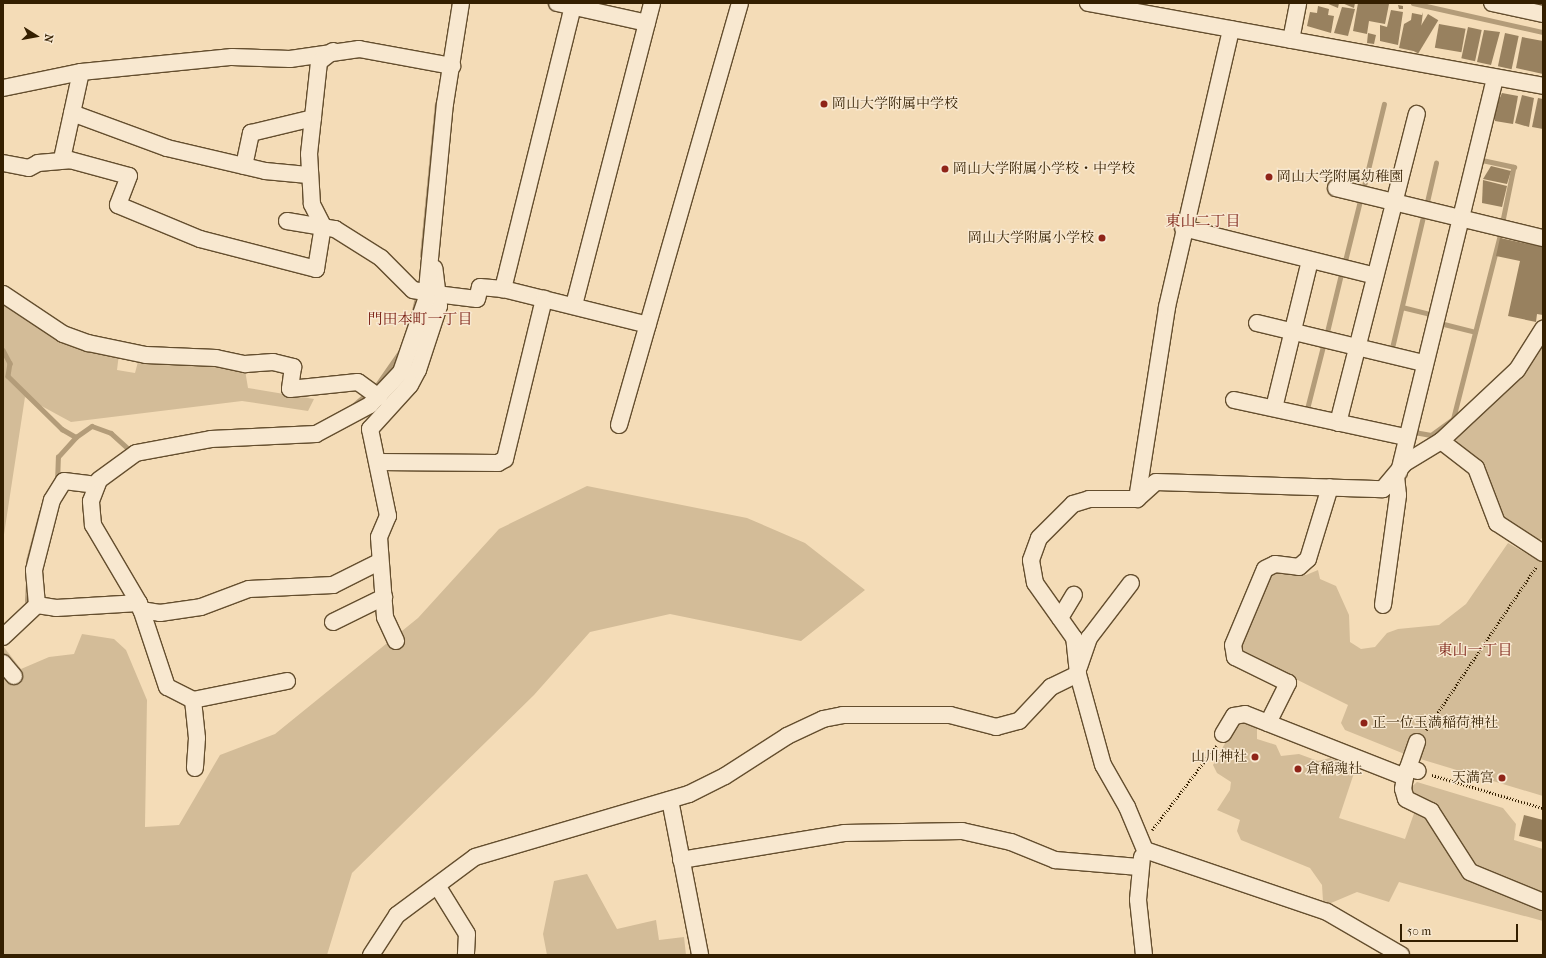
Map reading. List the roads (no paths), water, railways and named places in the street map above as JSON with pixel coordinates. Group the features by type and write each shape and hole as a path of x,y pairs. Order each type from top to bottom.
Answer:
{"street":[{"path":"37,605 34,570 52,500 64,481 92,484 136,453 211,439 316,434 349,418 374,393 401,372 426,300 424,292 430,258 439,150 461,3"},
{"path":"574,305 652,3"},
{"path":"619,425 740,3"},
{"path":"1088,3 1543,86"},
{"path":"1291,40 1298,3"},
{"path":"1492,3 1543,14"},
{"path":"503,289 565,5 647,23"},
{"path":"1137,499 1167,307 1183,228 1231,29"},
{"path":"3,88 81,72 232,57 290,59 333,51 359,49 452,66"},
{"path":"3,163 29,168 62,159 129,176 118,205 200,240 252,255 316,269 323,226 312,204 308,175 312,118 319,62 333,51"},
{"path":"62,159 81,72"},
{"path":"1383,605 1398,495 1397,475 1458,218 1494,77"},
{"path":"72,113 167,148 244,166 308,175"},
{"path":"1338,422 1417,114"},
{"path":"244,166 251,133 312,118"},
{"path":"1336,188 1543,238"},
{"path":"287,221 323,226 361,242 424,292 439,306 418,370 410,385 370,429 388,516 379,537 379,562 385,617 396,641"},
{"path":"1183,228 1375,276"},
{"path":"1274,408 1310,260"},
{"path":"424,292 477,299 480,287 503,289 574,305 648,325"},
{"path":"3,294 63,334 88,343 146,355 216,358 245,364 273,362 293,367 290,389 358,382 374,393"},
{"path":"378,462 498,463 505,459 544,299"},
{"path":"1257,322 1423,363"},
{"path":"1144,955 1139,928 1139,867 1142,847 1127,807 1103,765 1078,674 1074,638 1032,577 1031,560 1039,538 1078,501 1137,499 1145,496 1152,483 1159,481 1383,489 1408,461 1441,441 1517,370 1543,329"},
{"path":"1234,400 1405,437"},
{"path":"1441,441 1476,468 1497,523 1541,558"},
{"path":"92,484 91,501 93,525 140,607 167,687 193,700 287,681"},
{"path":"1268,723 1288,683 1235,657 1233,645 1265,568 1275,564 1299,567 1308,559 1330,487"},
{"path":"37,605 56,608 140,607 160,613 201,606 250,589 333,585 379,562"},
{"path":"371,955 397,915 438,887 475,857 670,800 724,776 751,757 823,719 843,715 950,715 996,727 1018,721 1051,687 1078,674 1089,638 1131,583"},
{"path":"1060,618 1074,595"},
{"path":"333,622 384,597"},
{"path":"3,637 37,605"},
{"path":"3,663 14,676"},
{"path":"193,700 197,738 195,768"},
{"path":"1223,734 1236,715 1268,723 1410,772"},
{"path":"1418,742 1410,772 1403,789 1406,799 1431,811 1470,872 1543,902"},
{"path":"670,800 700,955"},
{"path":"681,860 844,833 962,831 1011,842 1055,860 1139,867"},
{"path":"1142,847 1327,912 1401,955"},
{"path":"438,887 467,934 466,955"}],"waterway":[{"path":"1413,3 1543,32"},
{"path":"422,256 437,104"},
{"path":"1364,186 1384,104"},
{"path":"1482,160 1514,167 1503,221"},
{"path":"1427,202 1436,163"},
{"path":"1345,261 1360,201"},
{"path":"1392,348 1423,217"},
{"path":"1414,432 1431,435 1453,419 1500,234"},
{"path":"1327,332 1341,274"},
{"path":"413,315 418,293"},
{"path":"1402,307 1426,313"},
{"path":"1440,323 1475,332"},
{"path":"1307,409 1323,346"},
{"path":"3,350 10,363 8,376 62,429 76,437 92,426 111,433 129,449 134,448"},
{"path":"354,405 377,385 400,352"},
{"path":"57,483 58,457 76,437"},
{"path":"85,516 88,487"},
{"path":"28,561 41,512"},
{"path":"27,601 28,582"}],"place":[{"name":"岡山大学附属中学校","path":"824,104"},
{"name":"岡山大学附属小学校・中学校","path":"945,169"},
{"name":"岡山大学附属幼稚園","path":"1269,177"},
{"name":"岡山大学附属小学校","path":"1102,238"},
{"name":"正一位玉満稲荷神社","path":"1364,723"},
{"name":"山川神社","path":"1255,757"},
{"name":"倉稲魂社","path":"1298,769"},
{"name":"天満宮","path":"1502,778"}],"district":[{"name":"東山二丁目","path":"1203,222"},
{"name":"門田本町一丁目","path":"420,320"},
{"name":"東山一丁目","path":"1475,651"}]}
